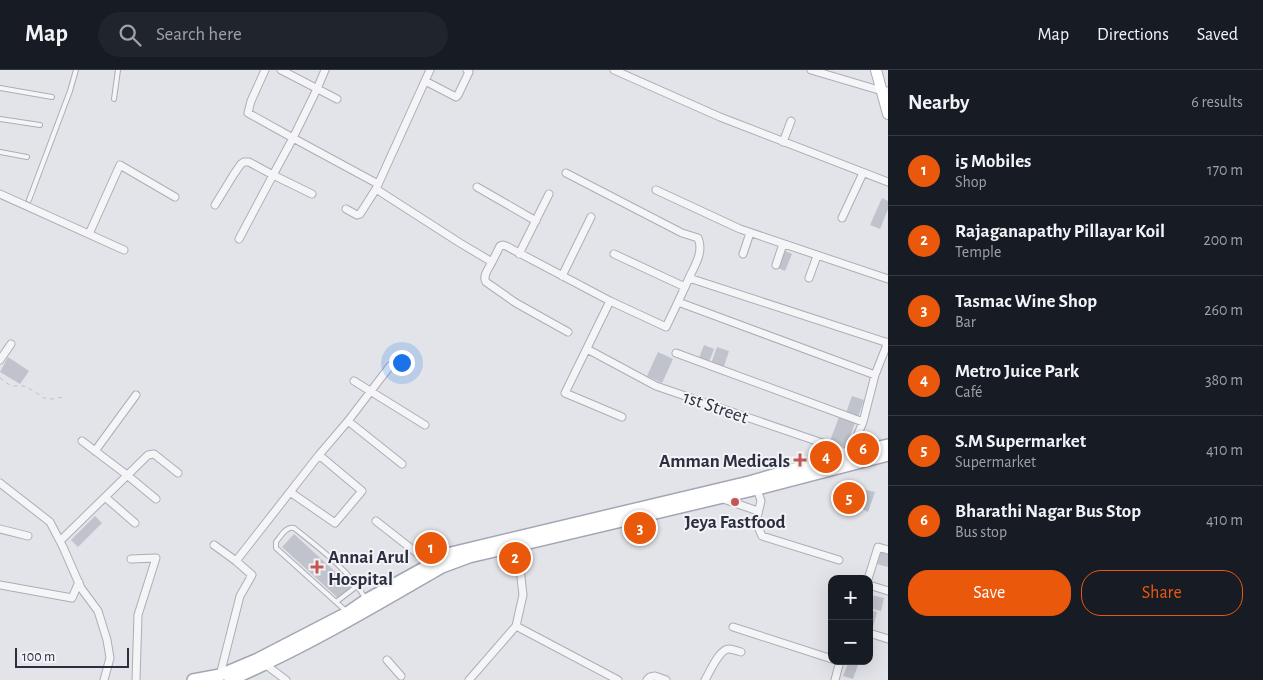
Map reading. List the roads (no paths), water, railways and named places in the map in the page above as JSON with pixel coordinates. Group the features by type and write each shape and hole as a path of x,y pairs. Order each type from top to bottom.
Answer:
{"main road":[{"path":"223,678 347,613 366,600 451,553 517,542 758,489 888,445"},
{"path":"193,680 223,678 266,665 352,619 442,567 469,557 517,542 749,482 850,459 888,455"}],"street":[{"path":"265,70 248,112 377,186 451,238 492,262"},
{"path":"281,70 337,99"},
{"path":"239,239 293,138 325,70"},
{"path":"346,209 357,215 360,214 377,186 430,70"},
{"path":"425,81 456,97 469,72 467,70"},
{"path":"614,70 783,142 888,182"},
{"path":"811,70 885,91"},
{"path":"876,70 885,91 888,114"},
{"path":"783,142 791,121"},
{"path":"215,205 234,174 244,162 249,162 312,194"},
{"path":"89,234 120,165 175,197"},
{"path":"566,173 682,233 698,238 700,244 700,252 666,327 610,301 503,245 500,246 484,277 486,282 516,303 568,332"},
{"path":"842,218 863,173"},
{"path":"477,187 536,221"},
{"path":"656,190 750,233 888,279"},
{"path":"0,194 124,250"},
{"path":"519,254 549,194"},
{"path":"562,276 591,217"},
{"path":"743,254 750,233"},
{"path":"776,265 783,244"},
{"path":"614,254 685,287"},
{"path":"809,278 817,256"},
{"path":"689,278 888,342 875,375 863,422 850,459"},
{"path":"610,301 564,393 622,418"},
{"path":"678,302 875,375"},
{"path":"0,360 11,344"},
{"name":"1st Street","path":"587,349 656,386 834,447 850,459"},
{"path":"676,353 863,422"},
{"path":"236,561 390,366"},
{"path":"354,381 425,425"},
{"path":"95,451 136,396"},
{"path":"348,421 402,464"},
{"path":"82,441 156,499"},
{"path":"60,541 148,455 154,454 178,474"},
{"path":"290,492 335,523 362,491 319,455"},
{"path":"0,483 50,522 81,588 98,611 107,640 110,658 104,680"},
{"path":"758,489 761,501 756,522 762,536 839,560"},
{"path":"105,497 135,523"},
{"path":"720,498 758,511"},
{"path":"376,521 431,564"},
{"path":"0,529 28,536"},
{"path":"469,680 516,626 523,595 517,542"},
{"path":"214,545 252,575 240,596 223,678"},
{"path":"869,575 878,547 888,550"},
{"path":"130,559 156,558 138,615 136,680"},
{"path":"0,585 72,598 79,582"},
{"path":"873,586 888,591"},
{"path":"516,626 618,680"},
{"path":"732,627 828,658"},
{"path":"873,634 888,639"},
{"path":"705,680 721,652 726,649 740,652"},
{"path":"386,660 401,679"},
{"path":"266,665 286,680"},
{"path":"835,680 839,665"},
{"path":"647,680 650,676 666,680"}],"lane":[{"path":"29,200 76,70"},
{"path":"114,98 118,70"},
{"path":"0,88 52,97"},
{"path":"0,118 40,126"},
{"path":"0,152 27,156"},
{"path":"347,613 276,548 276,542 288,529 294,528 346,573 366,600"},
{"path":"336,602 357,586"}],"place":[{"name":"Bharathi Nagar Bus Stop","path":"863,449"},
{"name":"Metro Juice Park","path":"826,457"},
{"name":"Amman Medicals","path":"800,460"},
{"name":"S.M Supermarket","path":"849,498"},
{"name":"Jeya Fastfood","path":"735,502"},
{"name":"Tasmac Wine Shop","path":"640,528"},
{"name":"i5 Mobiles","path":"431,548"},
{"name":"Rajaganapathy Pillayar Koil","path":"515,558"},
{"name":"Annai Arul Hospital","path":"317,567"}]}
